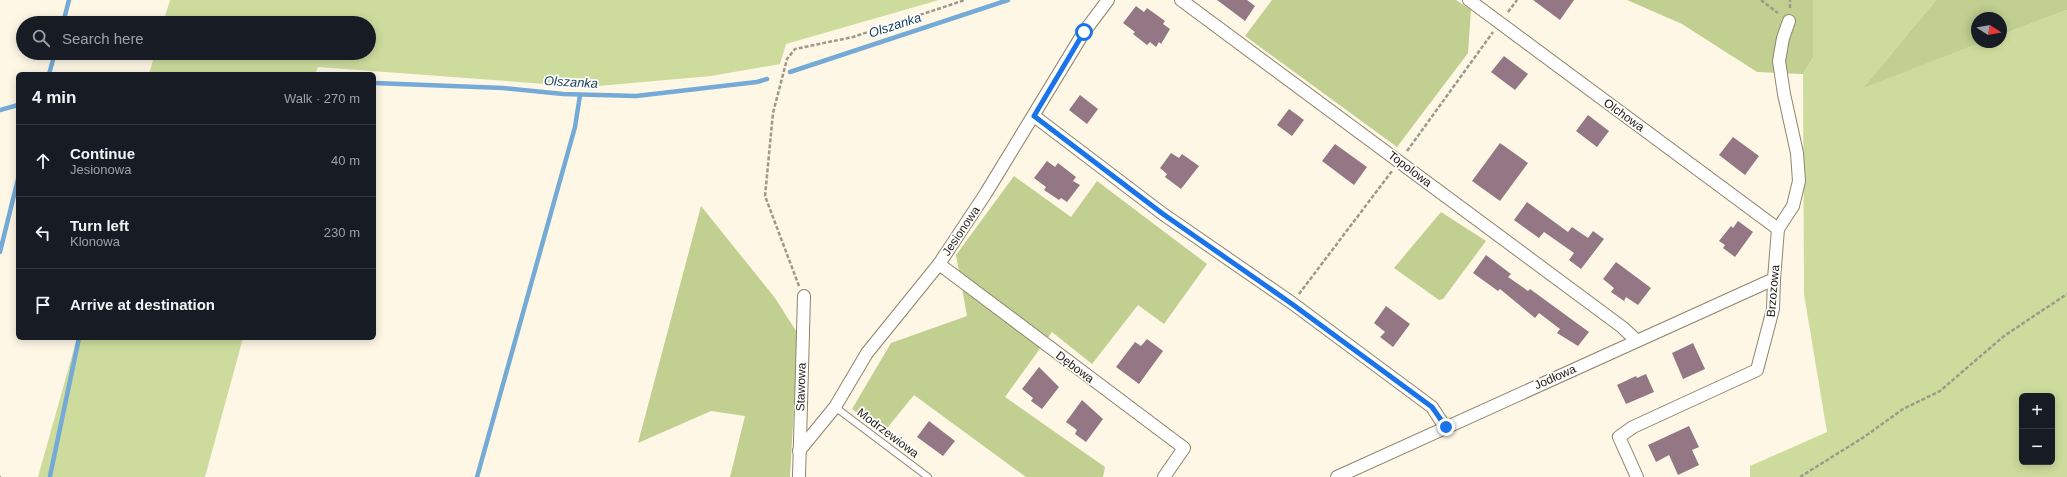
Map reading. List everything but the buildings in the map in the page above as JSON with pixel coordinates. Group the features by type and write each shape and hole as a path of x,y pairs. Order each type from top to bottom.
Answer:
{"street":[{"name":"Jesionowa","path":"799,451 835,407 867,353 939,264 986,193 1084,32 1108,0"},
{"name":"Topolowa","path":"1181,0 1622,327 1636,340"},
{"name":"Olchowa","path":"1469,0 1778,230"},
{"name":"Brzozowa","path":"1637,477 1619,437 1633,427 1756,370 1773,309 1778,230 1793,206 1799,181 1797,153 1784,94 1779,61 1783,38 1789,21"},
{"path":"1034,116 1163,214 1292,304 1432,407 1446,427"},
{"name":"Dębowa","path":"939,264 1184,448 1164,477"},
{"name":"Jodłowa","path":"1337,477 1636,340 1774,279"},
{"name":"Stawowa","path":"799,477 804,296"}],"lane":[{"name":"Modrzewiowa","path":"835,407 928,477"}],"path":[{"path":"804,296 765,196 773,114 786,59 794,49 853,37 965,0"},
{"path":"1761,0 1789,21"},
{"path":"1800,477 1864,437 1903,409 1940,391 2004,336 2067,294"}],"green space":[{"path":"170,0 939,0 786,44 780,64 711,76 587,87 318,67 316,72 150,72 153,60 376,60 376,16 165,16"},
{"path":"1272,0 1456,0 1471,10 1468,53 1397,147 1245,36"},
{"path":"1627,0 1813,0 1813,58 1803,74 1757,72 1682,24"},
{"path":"1813,0 1936,0 1864,87 1971,47 1971,48 2007,48 2007,33 2067,10 2067,477 1750,477 1750,466 1827,432 1804,294 1803,74 1813,58"},
{"path":"1936,0 2067,0 2067,10 2007,33 2007,12 1971,12 1971,47 1863,88"},
{"path":"1014,176 1071,217 1097,181 1207,264 1164,324 1138,305 1092,364 1052,332 1005,397 1105,467 1103,477 1026,477 914,395 883,433 852,409 891,343 967,316 956,255"},
{"path":"701,206 775,298 798,334 790,477 730,477 745,416 711,411 638,443"},
{"path":"1441,212 1486,241 1443,299 1439,300 1394,268"},
{"path":"76,340 242,340 205,477 38,477"}],"waterway":[{"path":"65,16 69,0"},
{"name":"Olszanka","path":"790,72 1008,0"},
{"path":"50,72 53,60"},
{"name":"Olszanka","path":"376,83 503,88 563,94 636,96 757,82 767,79"},
{"path":"477,477 575,127 580,95"},
{"name":"Olszanka","path":"0,110 16,106"},
{"path":"0,252 16,187"},
{"path":"50,476 79,340"}],"route":[{"path":"1084,32 1034,116 1163,214 1292,304 1432,407 1446,427"}]}
